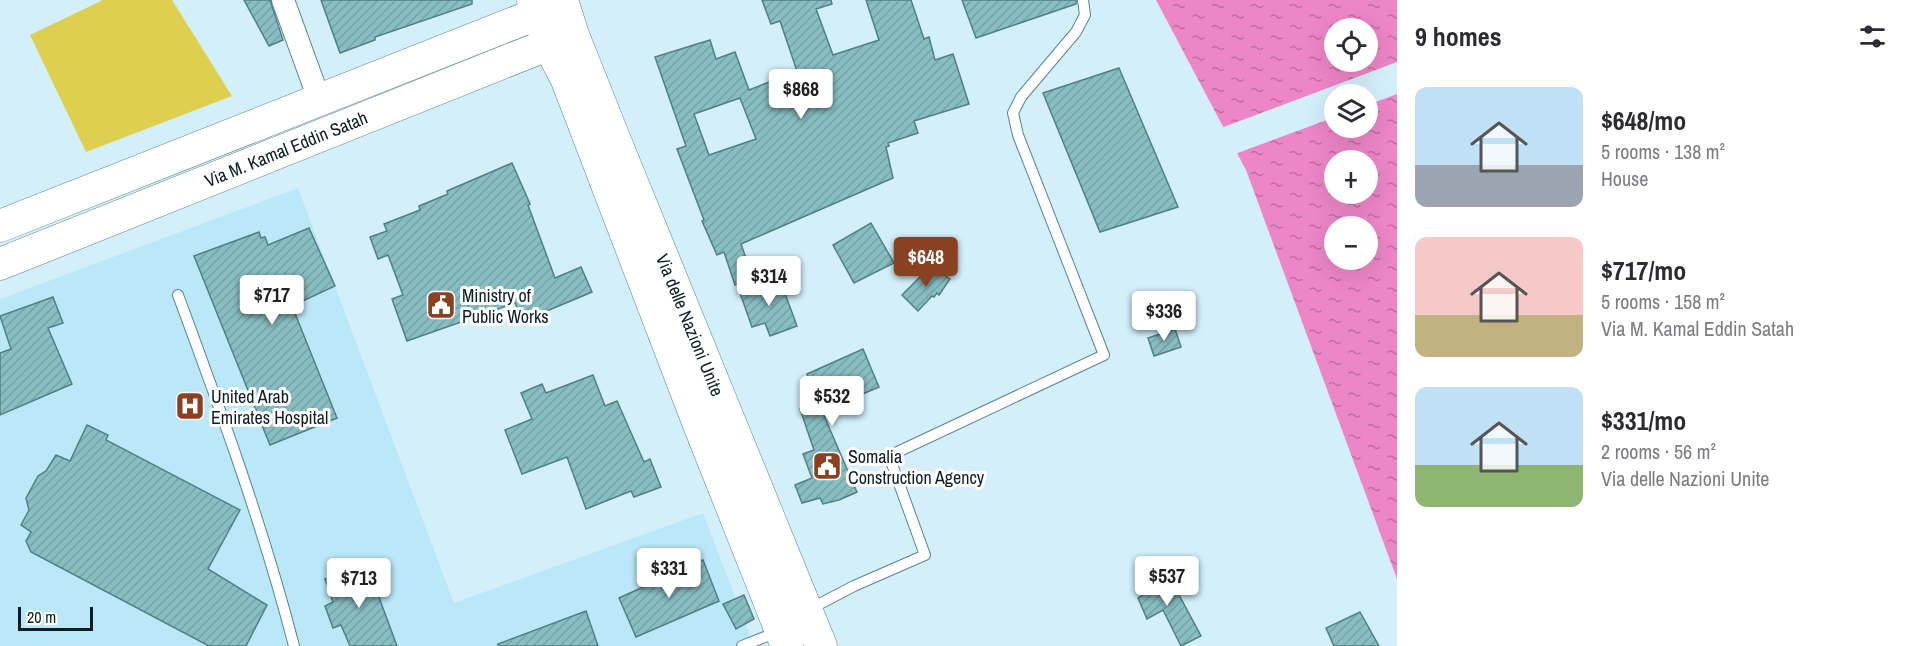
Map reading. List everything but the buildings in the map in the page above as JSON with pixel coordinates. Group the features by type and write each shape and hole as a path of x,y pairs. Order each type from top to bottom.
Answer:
{"street":[{"path":"283,0 319,99"},
{"name":"Via M. Kamal Eddin Satah","path":"0,226 319,99 549,4"},
{"name":"Via delle Nazioni Unite","path":"549,4 561,40 821,646"},
{"name":"Via M. Kamal Eddin Satah","path":"0,264 561,40"},
{"name":"Via delle Nazioni Unite","path":"561,40 567,80 784,639"}],"lane":[{"path":"806,612 854,586 925,555 889,456 1104,355 1018,135 1012,113 1021,97 1076,32 1085,15 1083,0"},
{"path":"178,295 237,454 276,574 294,646"},
{"path":"742,646 784,639"}],"shaded area":[{"path":"103,0 172,0 232,96 86,152 30,35"},
{"name":"United Arab Emirates Hospital","path":"298,188 454,603 703,513 754,646 0,646 0,299"}],"water":[{"path":"1156,0 1397,0 1397,579 1246,170"}],"pier":[{"path":"1397,62 1397,94 1378,101 1378,84 1338,84 1370,72 1378,72 1378,69"},
{"path":"1324,89 1324,121 1235,154 1221,128"}],"place":[{"name":"Ministry of Public Works","path":"441,305"},
{"name":"United Arab Emirates Hospital","path":"190,406"},
{"name":"Somalia Construction Agency","path":"827,466"}]}
